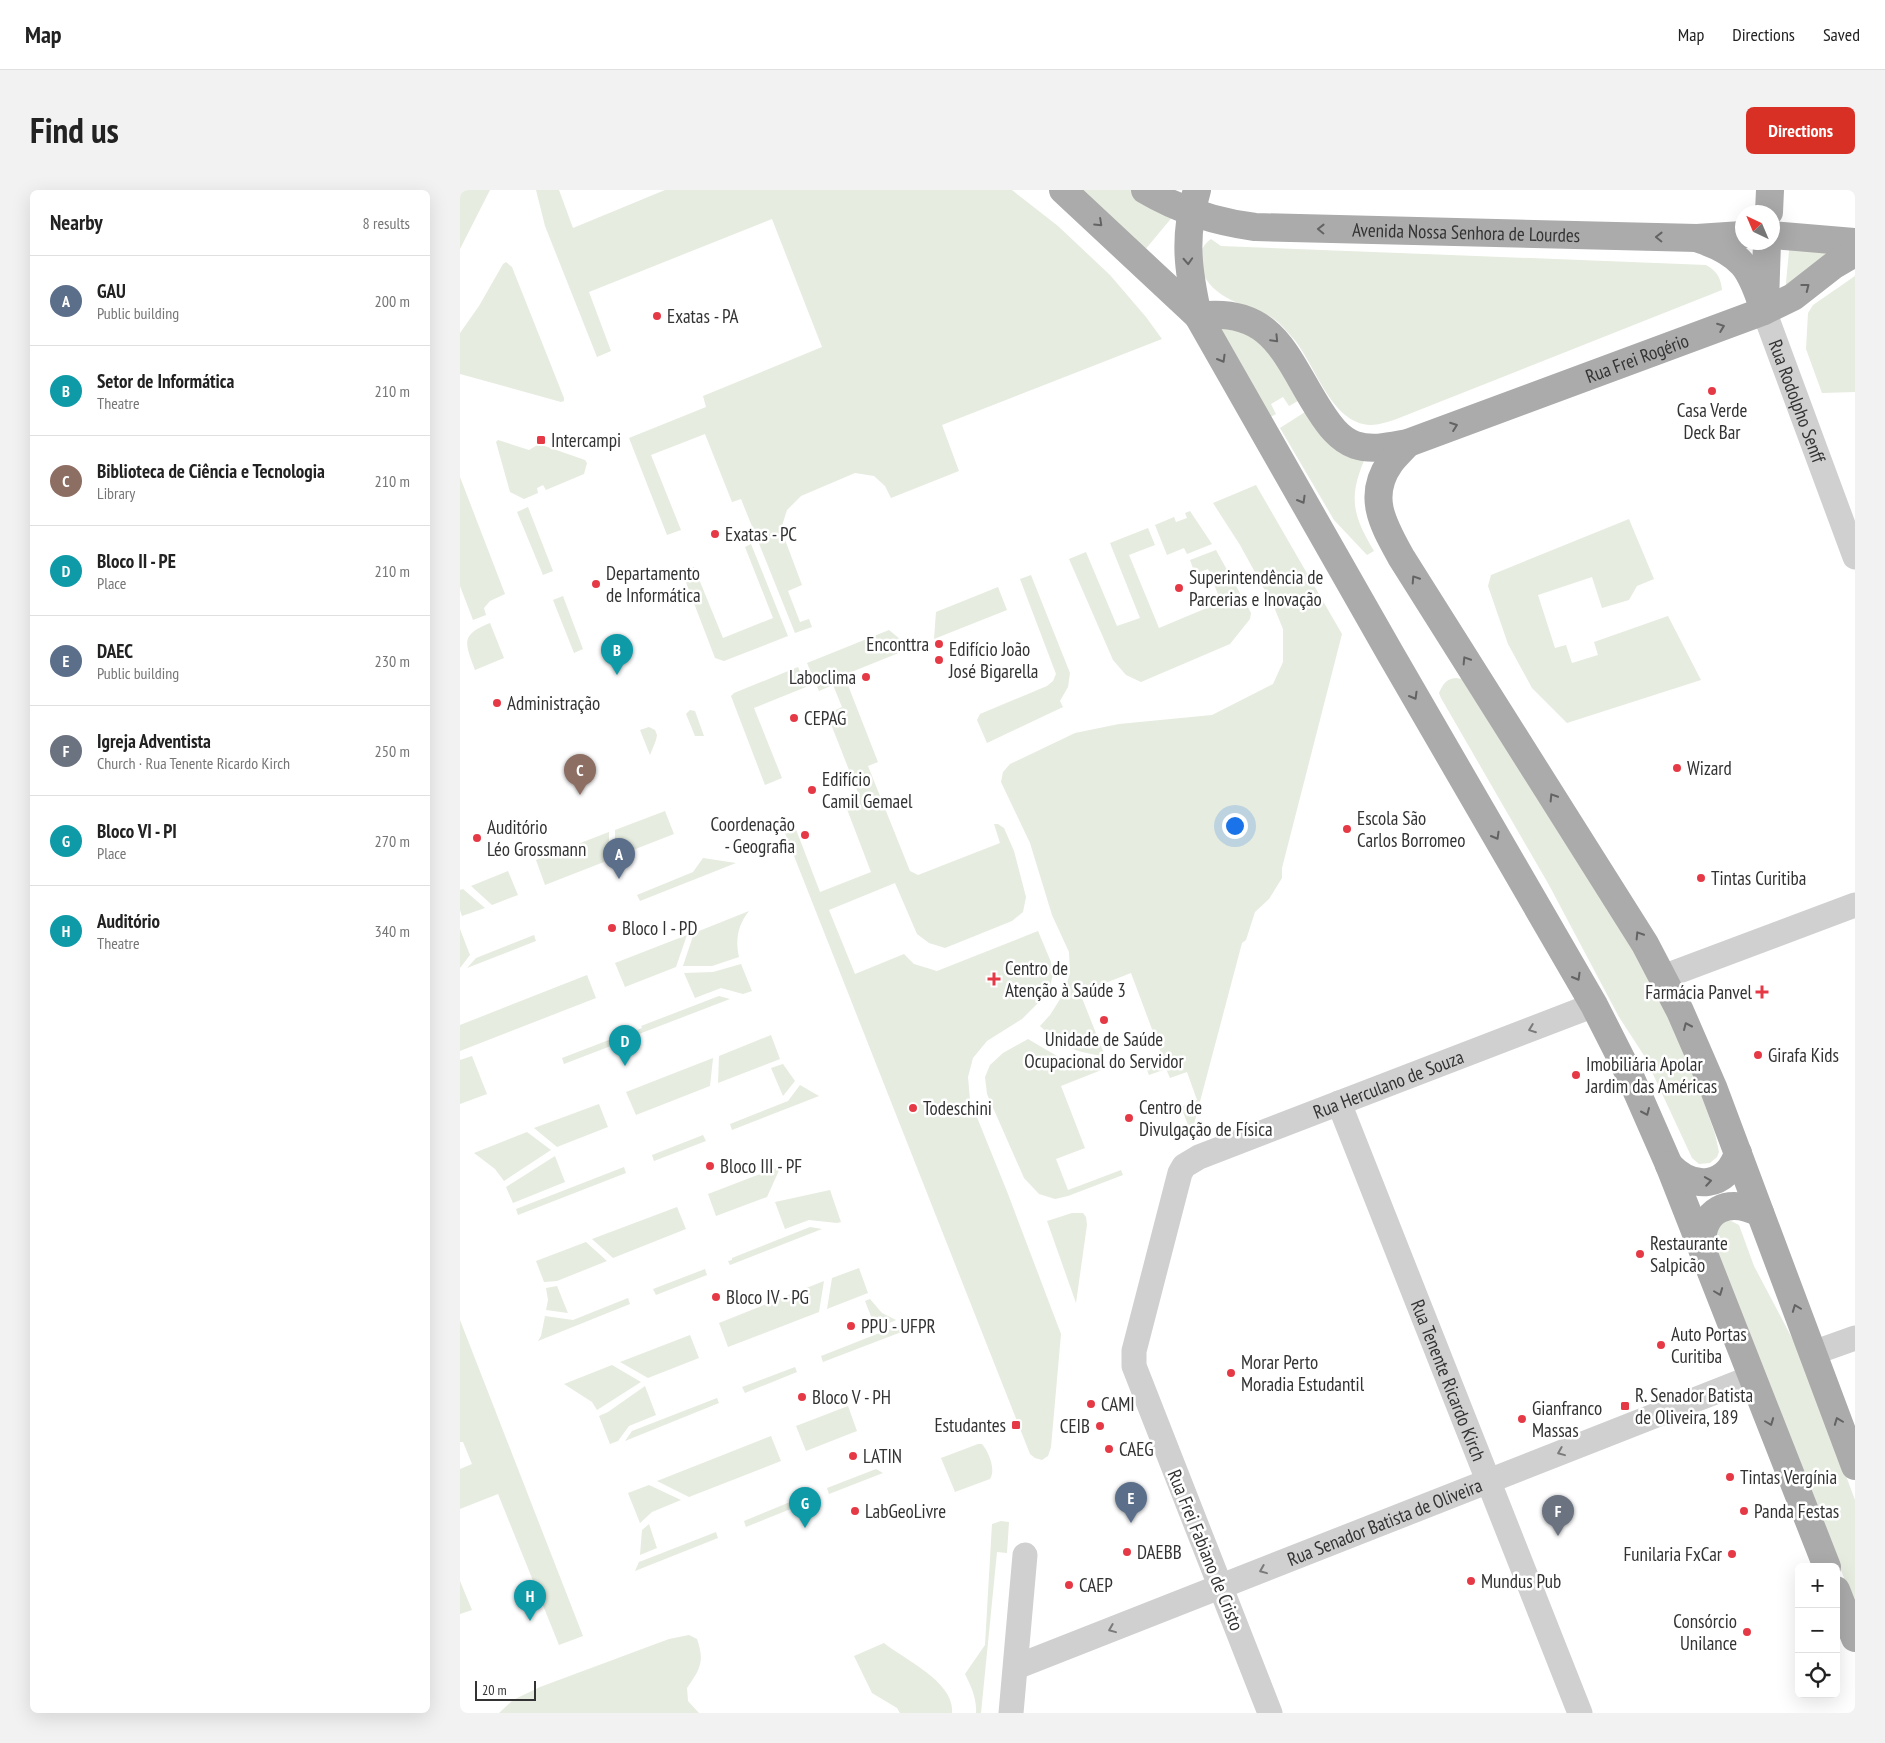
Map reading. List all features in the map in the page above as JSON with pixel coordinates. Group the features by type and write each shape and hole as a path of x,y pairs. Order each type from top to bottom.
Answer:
{"main road":[{"path":"1063,190 1198,316 1218,314 1230,316 1243,320 1269,333 1288,356 1329,426 1341,437 1354,444 1369,448 1408,443"},
{"name":"Avenida Nossa Senhora de Lourdes","path":"1145,190 1194,201 1219,221 1265,228 1697,238 1735,235"},
{"path":"1769,205 1770,190"},
{"path":"1194,201 1188,261 1189,276 1198,316 1390,654 1594,1005 1630,1076 1670,1165 1825,1563"},
{"path":"1780,236 1855,242"},
{"path":"1697,238 1718,246 1742,263 1755,282 1764,311"},
{"name":"Rua Rodolpho Senff","path":"1764,311 1767,250"},
{"name":"Rua Frei Rogério","path":"1408,443 1764,311 1793,297 1834,265 1855,253"},
{"path":"1408,443 1390,463 1381,479 1377,499 1380,515 1387,532 1645,944 1663,977 1699,1053 1855,1466"},
{"path":"1670,1165 1678,1174 1689,1180 1714,1181 1734,1165 1738,1153"},
{"path":"1702,1247 1702,1233 1708,1220 1719,1210 1732,1205 1747,1207 1760,1213"},
{"path":"1840,1600 1855,1638"}],"street":[{"name":"Rua Rodolpho Senff","path":"1764,311 1855,557"},
{"path":"1663,977 1855,906"},
{"name":"Rua Herculano de Souza","path":"1133,1358 1177,1181 1184,1166 1199,1157 1594,1005"},
{"name":"Rua Tenente Ricardo Kirch","path":"1339,1103 1580,1713"},
{"path":"1813,1354 1855,1338"},
{"name":"Rua Frei Fabiano de Cristo","path":"1133,1358 1137,1376 1270,1713"},
{"name":"Rua Senador Batista de Oliveira","path":"1016,1667 1753,1377"},
{"path":"1011,1713 1025,1555"}],"shaded area":[{"path":"460,190 490,190 460,249"},
{"path":"536,190 559,190 573,228 665,190 1012,190 1058,226 1110,275 1162,339 942,425 959,471 891,498 885,486 874,476 855,473 801,496 787,510 781,529 802,585 788,591 800,622 809,619 812,627 795,633 741,499 732,502 705,434 651,455 681,530 667,535 629,438 706,407 703,396 822,347 772,219 589,292 611,351 597,357 545,226"},
{"path":"1083,190 1132,190 1174,215 1144,251"},
{"path":"1211,239 1221,246 1706,265 1718,275 1722,290 1394,420 1371,425 1356,422 1344,414 1334,403 1299,346 1279,323 1271,317 1227,298 1209,284 1203,274 1200,255 1202,249"},
{"path":"1790,241 1846,246 1785,293"},
{"path":"506,262 512,267 564,401 561,402 460,374 460,333"},
{"path":"1855,276 1855,392 1822,393 1806,349 1808,313 1813,305"},
{"path":"1222,323 1258,339 1270,352 1298,401 1289,406 1283,397 1271,404 1276,414 1267,419 1218,325"},
{"path":"1305,412 1366,456 1357,483 1355,505 1361,526 1374,551 1367,555 1334,520 1280,428"},
{"path":"498,440 529,450 539,444 585,460 587,463 584,474 546,490 543,485 537,488 538,493 524,499 510,492 496,442"},
{"path":"460,477 505,594 490,601 484,608 486,615 473,620 460,586"},
{"path":"1256,485 1342,634 1282,868 1282,878 1269,899 1255,912 1246,940 1242,943 1193,1128 1190,1130 1181,1107 1197,1100 1187,1072 1170,1078 1166,1069 1149,1075 1144,1063 1162,1056 1131,973 1080,993 1105,1056 1086,1053 1070,1047 1055,1039 1040,1026 1050,1015 1064,993 1070,973 1069,952 1052,915 1030,843 1001,782 1003,772 1010,764 1075,733 1119,724 1212,715 1273,684 1283,662 1283,629 1274,607 1240,545 1213,503"},
{"path":"528,507 553,571 543,575 517,512"},
{"path":"1190,511 1212,544 1187,554 1184,548 1167,555 1155,525 1174,517 1176,522 1187,518 1185,513"},
{"path":"1629,519 1654,579 1637,586 1629,600 1602,608 1592,577 1538,595 1555,648 1566,645 1572,663 1598,655 1594,642 1668,616 1701,680 1567,723 1532,688 1508,644 1488,586 1491,575"},
{"path":"1148,528 1155,545 1129,555 1159,628 1221,602 1208,569 1195,574 1190,560 1216,550 1251,613 1250,619 1230,644 1141,682 1126,675 1113,660 1069,559 1086,552 1117,626 1140,618 1110,543"},
{"path":"751,544 788,636 724,661 715,658 682,572 694,567 723,638 773,618 745,547"},
{"path":"1031,575 1070,673 1068,687 1060,701 1063,707 987,743 977,720 980,714 1047,686 1053,681 1056,674 1020,579"},
{"path":"998,587 1007,610 934,639 936,612"},
{"path":"563,596 583,649 574,653 553,600"},
{"path":"490,623 504,658 475,670 467,646 469,636 480,627"},
{"path":"889,630 911,648 844,675 878,762 868,766 910,871 918,875 1000,843 994,824 998,824 1004,828 1014,851 1026,897 1023,912 1012,921 945,948 929,943 917,934 895,883 829,910 855,974 904,954 914,964 937,971 1038,931 1051,962 1053,974 1050,987 1022,1019 987,1041 973,1058 968,1077 970,1100 1061,1334 1051,1447 1048,1456 1042,1460 1030,1454 781,823 792,819 820,892 871,872 845,804 860,798 827,714 842,707 833,685 819,691 807,663"},
{"path":"798,667 806,687 754,708 782,778 765,785 731,696 734,693"},
{"path":"1456,678 1462,679 1466,684 1633,938 1682,1040 1715,1134 1719,1152 1717,1157 1710,1163 1699,1164 1692,1158 1645,1057 1619,1017 1549,885 1441,698 1439,693 1447,681"},
{"path":"690,710 695,711 704,736 695,736 686,714"},
{"path":"649,727 655,730 657,735 650,755 640,730"},
{"path":"665,811 674,834 615,857 615,830"},
{"path":"609,832 609,860 545,885 536,860"},
{"path":"703,858 736,863 640,901 637,895 693,872"},
{"path":"508,871 518,895 492,905 471,886"},
{"path":"463,889 485,908 462,916 460,910 460,890"},
{"path":"749,911 738,933 739,957 712,966 683,966 694,933"},
{"path":"460,929 470,955 460,968"},
{"path":"534,935 536,941 467,968 476,958"},
{"path":"687,935 676,967 625,987 615,963"},
{"path":"741,964 752,991 743,994 721,988 695,998 684,973 713,972"},
{"path":"587,975 596,998 460,1051 460,1025"},
{"path":"719,996 730,999 639,1034 637,1030 642,1028 641,1026"},
{"path":"771,1035 780,1059 718,1083 719,1056"},
{"path":"614,1038 616,1044 564,1064 562,1058"},
{"path":"1028,1039 1074,1066 1109,1067 1061,1086 1085,1148 1056,1159 1068,1190 1121,1170 1123,1175 1055,1199 1039,1194 1024,1178 987,1094 985,1077 990,1065 1003,1053"},
{"path":"472,1056 487,1094 460,1104 460,1060"},
{"path":"713,1058 710,1086 636,1115 626,1092"},
{"path":"783,1064 795,1081 783,1096 771,1068"},
{"path":"800,1085 819,1096 732,1130 730,1124 788,1101"},
{"path":"599,1104 608,1127 557,1147 534,1128"},
{"path":"527,1132 551,1150 504,1181 495,1169 474,1153"},
{"path":"703,1135 706,1141 654,1161 652,1155"},
{"path":"555,1156 565,1182 513,1203 506,1187"},
{"path":"781,1166 767,1197 716,1216 708,1194"},
{"path":"624,1167 626,1173 518,1215 516,1209"},
{"path":"830,1190 841,1222 809,1220 785,1229 775,1202"},
{"path":"677,1207 686,1229 613,1258 592,1239"},
{"path":"1072,1213 1083,1213 1086,1217 1087,1225 1076,1303 1047,1221"},
{"path":"1723,1219 1739,1225 1754,1266 1813,1378 1829,1430 1855,1500 1855,1606 1840,1568 1840,1563 1838,1563 1711,1240"},
{"path":"810,1227 822,1229 730,1265 728,1261 732,1260 732,1258"},
{"path":"586,1242 607,1261 557,1281 544,1282 536,1261"},
{"path":"859,1268 868,1293 827,1309 832,1278"},
{"path":"705,1269 707,1275 656,1295 653,1289"},
{"path":"824,1281 819,1312 728,1347 719,1323"},
{"path":"557,1286 568,1313 546,1310 548,1300 546,1288"},
{"path":"628,1298 630,1304 538,1341 541,1336 545,1316 573,1320"},
{"path":"870,1299 882,1313 896,1320 876,1329 865,1301"},
{"path":"460,1320 583,1636 559,1645 498,1494 460,1509 460,1469 472,1464 463,1442 460,1442"},
{"path":"905,1323 917,1326 823,1362 821,1356"},
{"path":"690,1335 699,1358 648,1378 620,1362"},
{"path":"612,1365 641,1382 597,1410 592,1402 564,1384"},
{"path":"795,1367 797,1372 745,1393 742,1387"},
{"path":"645,1386 656,1415 629,1426 618,1441 610,1444 599,1416 608,1412"},
{"path":"717,1398 719,1403 625,1441 632,1431"},
{"path":"848,1406 857,1431 806,1451 796,1426"},
{"path":"771,1436 781,1461 689,1497 657,1481"},
{"path":"982,1444 985,1447 991,1461 992,1475 990,1479 955,1492 941,1458"},
{"path":"876,1469 883,1473 829,1494 827,1488"},
{"path":"649,1485 681,1500 652,1512 640,1523 628,1493"},
{"path":"795,1500 798,1506 746,1527 744,1521"},
{"path":"1001,1521 1009,1522 1007,1553 997,1552 981,1713 976,1713 975,1698 965,1674 985,1645 992,1524"},
{"path":"649,1524 657,1548 640,1555 642,1530"},
{"path":"716,1532 718,1538 635,1571 639,1562"},
{"path":"460,1581 472,1610 460,1614"},
{"path":"689,1635 697,1639 701,1654 698,1670 687,1688 688,1701 699,1713 499,1713 513,1700 540,1687 669,1639"},
{"path":"884,1643 927,1673 946,1691 951,1702 952,1713 900,1713 897,1708 872,1693 854,1656"}],"place":[{"name":"Exatas - PA","path":"657,316"},
{"name":"Casa Verde Deck Bar","path":"1712,391"},
{"name":"Intercampi","path":"541,440"},
{"name":"Exatas - PC","path":"715,534"},
{"name":"Departamento de Informática","path":"596,584"},
{"name":"Superintendência de Parcerias e Inovação","path":"1179,588"},
{"name":"Enconttra","path":"939,644"},
{"name":"Edifício João José Bigarella","path":"939,660"},
{"name":"Setor de Informática","path":"617,675"},
{"name":"Laboclima","path":"866,677"},
{"name":"Administração","path":"497,703"},
{"name":"CEPAG","path":"794,718"},
{"name":"Wizard","path":"1677,768"},
{"name":"Edifício Camil Gemael","path":"812,790"},
{"name":"Biblioteca de Ciência e Tecnologia","path":"580,795"},
{"name":"Escola São Carlos Borromeo","path":"1347,829"},
{"name":"Coordenação - Geografia","path":"805,835"},
{"name":"Auditório Léo Grossmann","path":"477,838"},
{"name":"Tintas Curitiba","path":"1701,878"},
{"name":"GAU","path":"619,879"},
{"name":"Bloco I - PD","path":"612,928"},
{"name":"Centro de Atenção à Saúde 3","path":"994,979"},
{"name":"Farmácia Panvel","path":"1762,992"},
{"name":"Unidade de Saúde Ocupacional do Servidor","path":"1104,1020"},
{"name":"Girafa Kids","path":"1758,1055"},
{"name":"Bloco II - PE","path":"625,1066"},
{"name":"Imobiliária Apolar Jardim das Américas","path":"1576,1075"},
{"name":"Todeschini","path":"913,1108"},
{"name":"Centro de Divulgação de Física","path":"1129,1118"},
{"name":"Bloco III - PF","path":"710,1166"},
{"name":"Restaurante Salpicão","path":"1640,1254"},
{"name":"Bloco IV - PG","path":"716,1297"},
{"name":"PPU - UFPR","path":"851,1326"},
{"name":"Auto Portas Curitiba","path":"1661,1345"},
{"name":"Morar Perto Moradia Estudantil","path":"1231,1373"},
{"name":"Bloco V - PH","path":"802,1397"},
{"name":"CAMI","path":"1091,1404"},
{"name":"R. Senador Batista de Oliveira, 189","path":"1625,1406"},
{"name":"Gianfranco Massas","path":"1522,1419"},
{"name":"Estudantes","path":"1016,1425"},
{"name":"CEIB","path":"1100,1426"},
{"name":"CAEG","path":"1109,1449"},
{"name":"LATIN","path":"853,1456"},
{"name":"Tintas Vergínia","path":"1730,1477"},
{"name":"LabGeoLivre","path":"855,1511"},
{"name":"Panda Festas","path":"1744,1511"},
{"name":"DAEC","path":"1131,1523"},
{"name":"Bloco VI - PI","path":"805,1528"},
{"name":"Igreja Adventista","path":"1558,1536"},
{"name":"DAEBB","path":"1127,1552"},
{"name":"Funilaria FxCar","path":"1732,1554"},
{"name":"Mundus Pub","path":"1471,1581"},
{"name":"CAEP","path":"1069,1585"},
{"name":"Auditório","path":"530,1621"},
{"name":"Consórcio Unilance","path":"1747,1632"}]}
